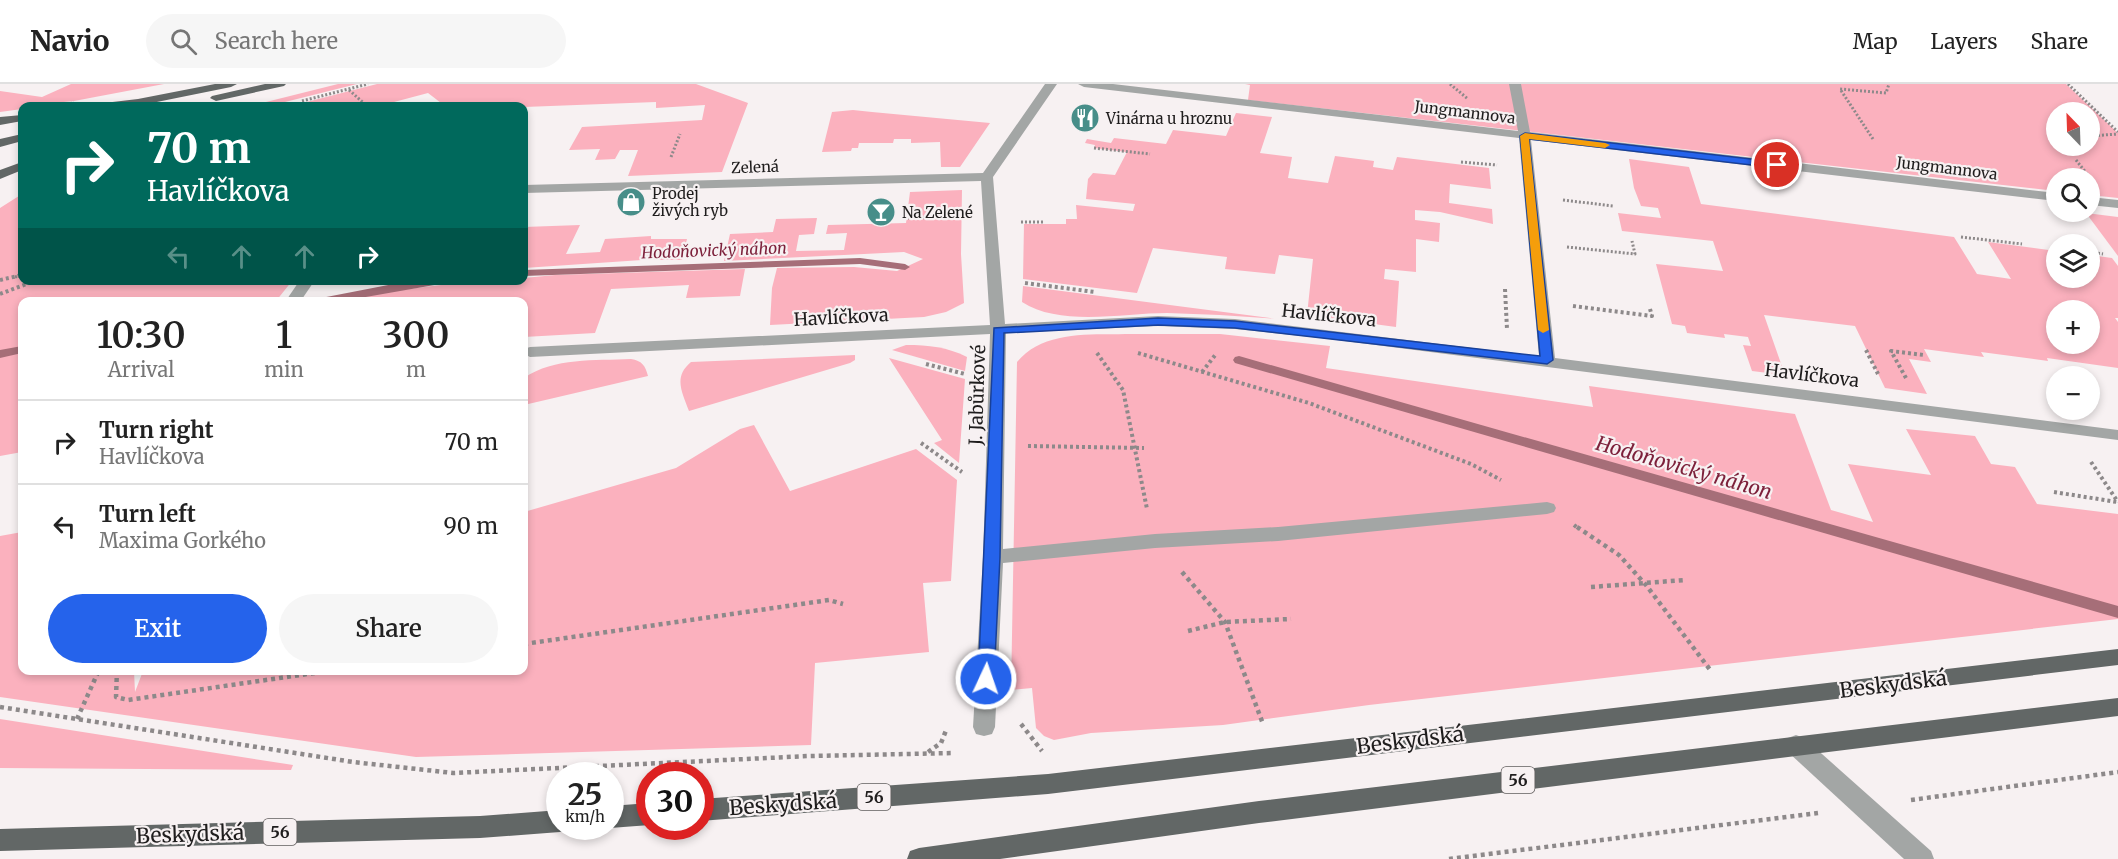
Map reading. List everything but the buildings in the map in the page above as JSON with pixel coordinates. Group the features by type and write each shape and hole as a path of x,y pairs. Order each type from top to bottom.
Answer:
{"main road":[{"path":"143,102 231,84"},
{"path":"195,102 281,84"},
{"path":"223,102 281,84"},
{"path":"131,102 184,94"},
{"path":"0,121 18,119"},
{"path":"0,131 18,128"},
{"path":"0,142 18,139"},
{"path":"0,175 18,168"},
{"name":"Beskydská","path":"714,809 1048,784 2118,657"},
{"name":"56","path":"919,859 1259,812 2118,707"},
{"name":"Beskydská","path":"0,840 480,827 546,822"}],"street":[{"path":"987,177 1051,84"},
{"name":"Jungmannova","path":"1084,84 2046,196"},
{"path":"1515,84 1525,136 1547,360"},
{"name":"Zelená","path":"528,189 987,177"},
{"name":"J. Jabůrkové","path":"984,727 993,557 999,330 987,177"},
{"path":"2100,202 2118,204"},
{"name":"Havlíčkova","path":"530,352 1158,321 1235,324 1547,360 2118,435"},
{"path":"993,557 1155,541 1278,534 1547,508"},
{"path":"1796,745 1922,859"}],"path":[{"path":"300,102 368,84"},
{"path":"1840,89 1886,93 1889,84"},
{"path":"2068,84 2118,133"},
{"path":"1837,85 1873,139"},
{"path":"348,89 363,102"},
{"path":"2100,135 2118,133"},
{"path":"1094,148 1150,154"},
{"path":"1461,162 1498,165 1497,154"},
{"path":"1556,200 1613,206"},
{"path":"907,218 962,217"},
{"path":"1017,229 1017,222 1044,222"},
{"path":"1962,237 2022,244"},
{"path":"1565,256 1563,246 1635,254 1632,242"},
{"path":"0,280 18,276"},
{"path":"1505,279 1508,339"},
{"path":"1018,282 1099,292"},
{"path":"0,294 24,285"},
{"path":"1571,296 1575,317"},
{"path":"1573,306 1652,316 1650,309"},
{"path":"1076,326 1123,390 1133,448 1155,541 1225,622 1264,727"},
{"path":"1132,351 1309,403 1471,464 1547,508 1618,555 1647,585 1713,674 1701,676"},
{"path":"1908,381 1891,351 1924,355"},
{"path":"921,444 965,474"},
{"path":"995,446 1144,448"},
{"path":"2089,459 2118,502"},
{"path":"2054,492 2118,502"},
{"path":"1591,587 1647,585 1685,580"},
{"path":"528,643 829,600 843,604"},
{"path":"1188,631 1225,622 1291,619"},
{"path":"77,719 97,675"},
{"path":"117,675 116,698 128,700 300,675"},
{"path":"0,707 353,762 453,773 809,756 957,753"},
{"path":"1021,712 1020,724 1045,753 1034,753"},
{"path":"1252,728 1276,725"},
{"path":"924,753 934,750 942,742 947,728"},
{"path":"1449,859 1863,807 2118,772"}],"shaded area":[{"path":"71,84 164,84 74,101 18,102 18,110 0,112 0,91 42,97"},
{"path":"338,84 357,84 285,102 266,102"},
{"path":"377,84 696,84 748,103 722,172 628,176 638,150 620,150 615,159 595,160 600,149 569,150 582,127 702,120 705,105 656,108 656,102 528,107 528,102 440,102 428,93 394,102 307,102"},
{"path":"1245,84 2066,84 2085,102 2046,102 2046,156 2100,156 2100,116 2118,133 2118,198 2100,196 2100,168 2046,168 2046,190 1248,100 1250,85"},
{"path":"853,110 990,123 960,167 941,167 940,142 911,143 911,139 894,139 893,143 859,143 858,148 852,148 851,151 822,152 832,112"},
{"path":"1236,113 1272,117 1260,153 1292,157 1288,178 1328,183 1335,156 1374,161 1373,167 1393,170 1397,157 1489,168 1491,189 1450,184 1449,203 1492,209 1493,224 1440,212 1415,210 1415,220 1440,223 1439,242 1416,239 1416,272 1385,269 1384,279 1399,281 1396,327 1307,315 1313,259 1279,255 1275,274 1225,269 1227,257 1153,248 1137,293 1023,279 1024,224 1066,224 1066,219 1077,219 1076,205 1133,211 1135,204 1086,199 1088,179 1093,173 1115,175 1127,152 1094,148 1095,145 1085,143 1087,139 1111,143 1114,138 1166,144 1173,130 1226,136"},
{"path":"1629,159 1689,167 1701,204 1954,237 1977,274 2011,279 1988,242 2046,250 2046,288 2100,288 2100,256 2112,258 2118,266 2118,318 2115,318 2118,322 2118,368 2047,358 2048,361 1981,352 1984,357 1924,349 1931,362 1909,359 1927,394 1885,388 1855,326 1764,315 1785,375 1752,371 1743,345 1751,346 1748,337 1724,334 1725,338 1687,333 1685,326 1672,324 1656,264 1723,271 1713,241 1622,231 1618,213 1661,218 1658,208 1641,206 1634,188"},
{"path":"962,190 961,254 964,303 946,312 924,317 770,325 772,288 777,268 854,267 897,271 923,259 904,252 724,261 730,234 773,232 776,219 817,218 814,234 799,235 796,251 844,250 847,233 826,234 828,225 906,223 910,192"},
{"path":"18,197 18,285 289,285 279,297 18,297 18,453 0,456 0,208"},
{"path":"2100,215 2118,217 2118,256 2093,222 2100,222"},
{"path":"580,225 566,254 600,252 605,239 651,236 651,239 687,239 682,260 642,260 528,268 528,227"},
{"path":"745,269 740,296 686,298 689,285 611,289 595,333 528,337 528,297 356,297 445,285 528,285 528,278"},
{"path":"1023,286 1278,319 1167,313 1093,317 1055,314 1037,310 1022,302"},
{"path":"1220,334 1330,346 1326,368 1593,407 1589,386 1795,414 1831,510 1873,522 1848,464 1931,475 1906,429 1975,436 1991,464 2015,467 2037,504 2118,514 2118,619 1369,705 1223,725 1091,733 1054,740 1044,736 1036,728 1032,688 1011,690 1017,362 1028,351 1041,344 1070,336"},
{"path":"906,345 938,347 967,357 965,371 892,350"},
{"path":"855,355 855,360 850,363 689,411 681,385 682,373 691,362"},
{"path":"889,358 965,379 959,463 934,443 942,440"},
{"path":"631,359 642,364 648,376 528,404 528,376 549,366 575,361"},
{"path":"754,425 790,491 916,449 957,480 951,581 923,583 929,652 815,663 811,745 416,757 0,697 0,536 18,533 18,675 134,675 135,692 141,675 528,675 528,511 676,468 740,429"},
{"path":"0,719 293,765 291,770 0,768"}],"waterway":[{"name":"Hodoňovický náhon","path":"528,273 860,261 905,267"},
{"name":"Hodoňovický náhon","path":"343,297 407,285"},
{"name":"Hodoňovický náhon","path":"0,354 18,351"},
{"name":"Hodoňovický náhon","path":"1239,360 2118,612"}],"slow traffic":[{"path":"1543,330 1525,136 1605,145"}],"place":[{"name":"Vinárna u hroznu","path":"1085,118"},
{"name":"Prodej živých ryb","path":"631,202"},
{"name":"Na Zelené","path":"881,212"}],"route":[{"path":"986,679 993,557 999,330 1158,321 1235,324 1547,360 1525,136 1777,165"}]}
